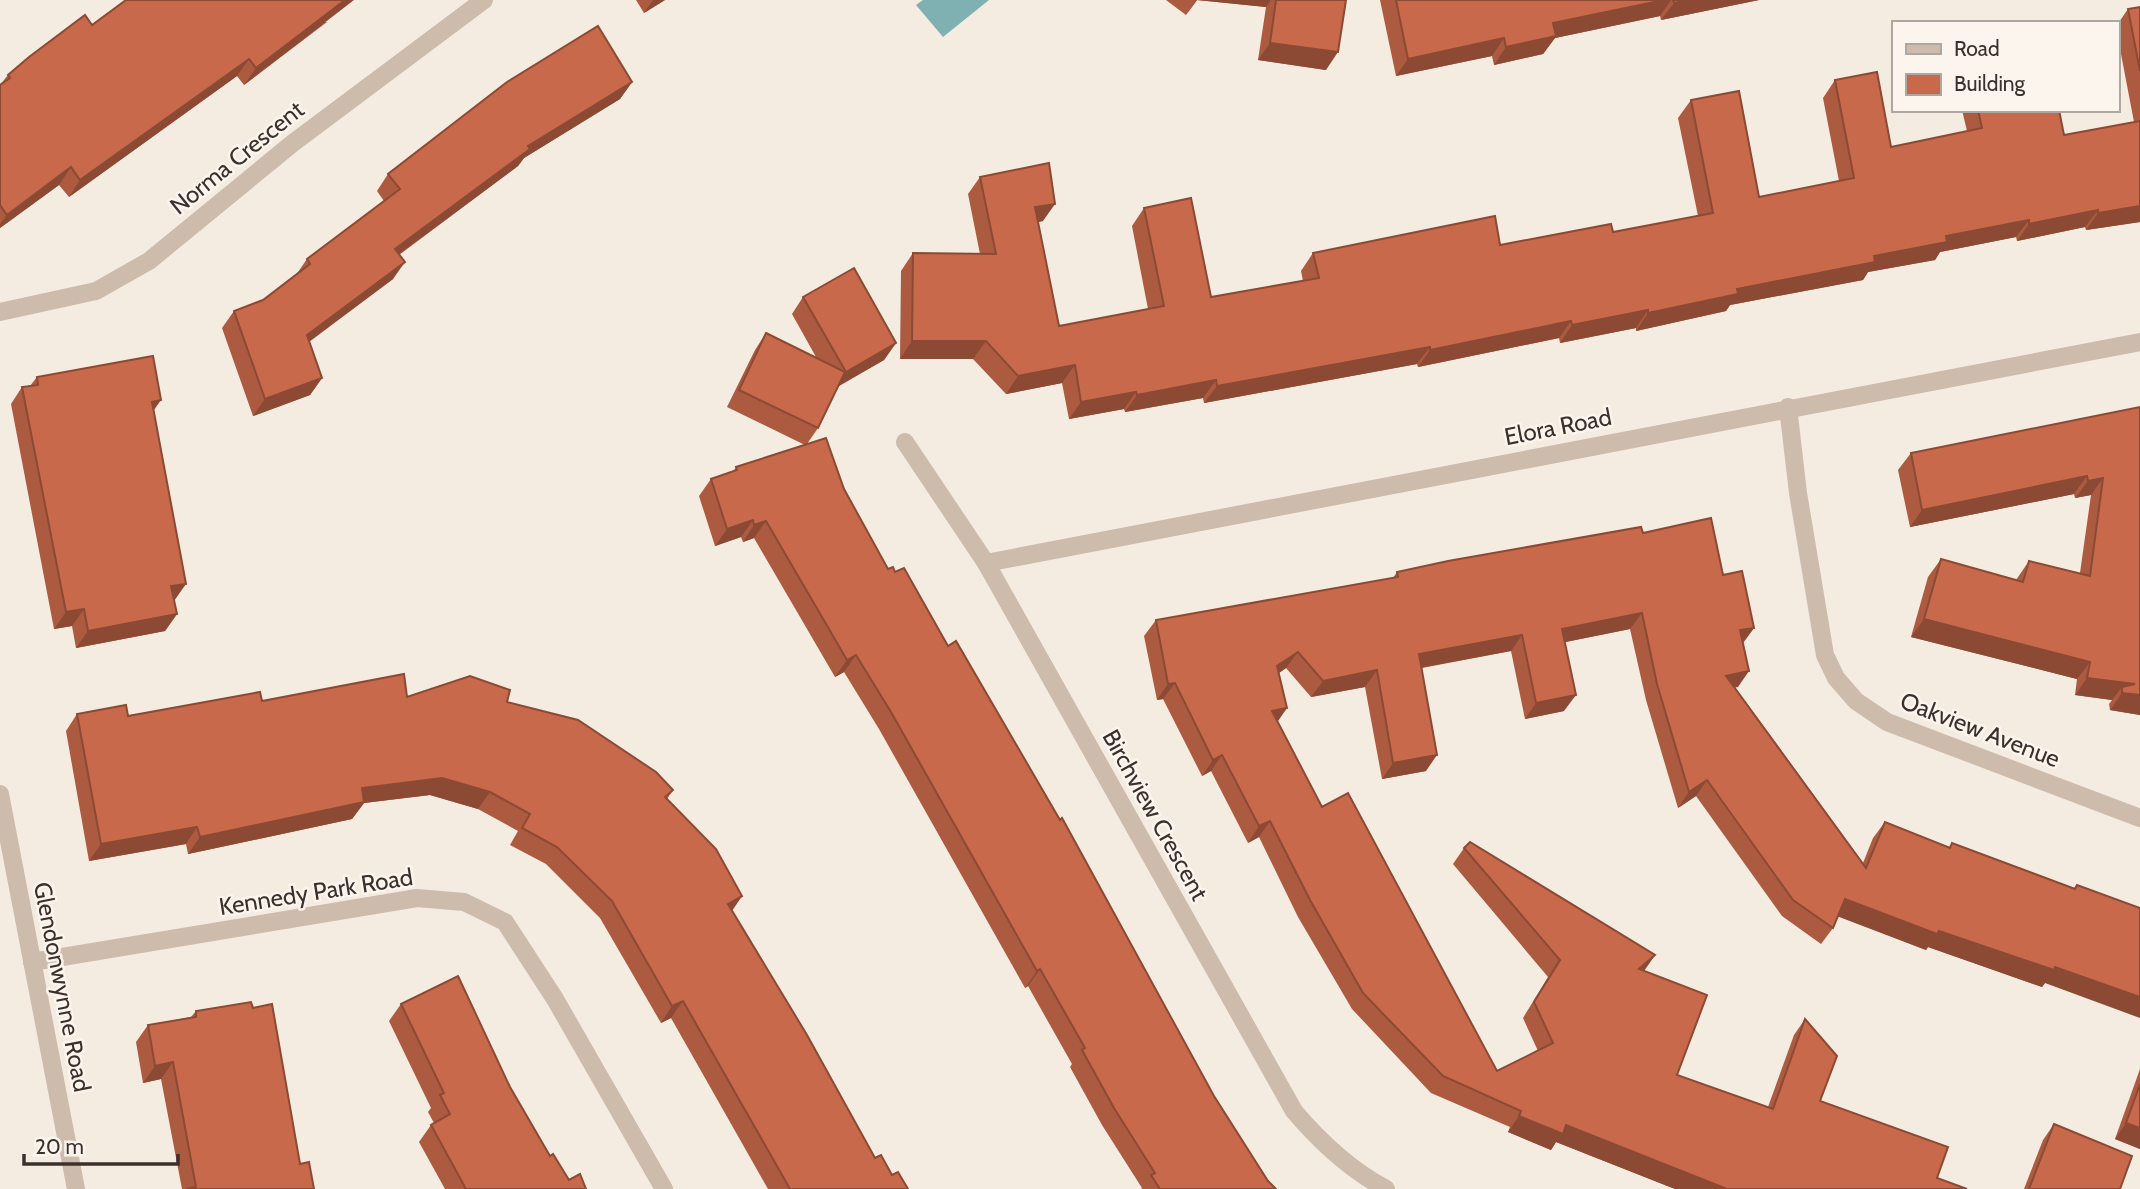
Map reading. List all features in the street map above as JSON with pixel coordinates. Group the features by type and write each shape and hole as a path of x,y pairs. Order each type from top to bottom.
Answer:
{"street":[{"name":"Norma Crescent","path":"0,312 96,291 149,261 293,143 484,0"},
{"name":"Elora Road","path":"986,563 1788,407 2140,342"},
{"name":"Oakview Avenue","path":"1788,407 1816,613 1825,654 1836,678 1856,701 1887,722 2140,818"},
{"name":"Birchview Crescent","path":"905,442 986,563 1294,1111 1324,1146 1363,1177 1386,1189"},
{"name":"Glendonwynne Road","path":"0,794 76,1189"},
{"name":"Kennedy Park Road","path":"32,962 417,898 464,902 505,922 555,999 664,1189"}],"water":[{"path":"923,0 989,0 943,37 916,5"}],"building":[{"path":"126,0 345,0 256,68 249,59 80,180 71,167 7,215 0,205 0,85 29,57 85,15 92,25"},
{"path":"1276,0 1346,0 1338,52 1270,43"},
{"path":"1396,0 1664,0 1553,23 1556,36 1506,47 1504,38 1408,59"},
{"path":"2140,7 2140,71 2128,9"},
{"path":"598,26 632,82 528,146 530,149 395,249 405,262 307,335 322,378 265,399 234,311 263,300 310,264 307,259 400,189 388,174 507,82"},
{"path":"1877,72 1891,147 1982,128 1978,112 2059,112 2064,135 2140,121 2140,206 2098,213 2098,210 2029,224 2029,220 1946,236 1947,242 1874,256 1875,262 1737,289 1738,294 1648,313 1648,310 1572,325 1571,321 1430,350 1430,347 1217,386 1216,380 1081,402 1075,365 1018,376 986,341 912,341 913,253 996,254 980,177 1049,163 1055,204 1035,207 1059,326 1164,306 1144,208 1191,198 1211,297 1319,278 1313,253 1495,216 1500,245 1611,224 1613,232 1713,213 1691,100 1739,91 1759,197 1854,178 1835,80"},
{"path":"854,268 896,343 846,372 803,297"},
{"path":"766,333 845,372 818,428 739,390"},
{"path":"153,356 161,400 152,402 186,584 171,586 177,614 88,631 84,609 66,612 22,387 38,385 37,377"},
{"path":"2140,407 2140,695 2122,693 2122,687 2135,684 2087,678 2090,662 1924,619 1941,559 2023,582 2029,561 2090,576 2103,478 2088,481 2087,476 1922,510 1911,453"},
{"path":"826,438 844,489 888,569 893,567 895,572 904,568 948,646 956,641 1060,820 1062,818 1214,1096 1268,1181 1276,1189 1160,1189 1151,1175 1155,1173 1082,1050 1085,1048 1040,969 1037,971 856,655 847,660 766,521 754,525 753,520 727,529 711,479 737,470 736,467"},
{"path":"1711,518 1723,575 1742,571 1754,628 1740,630 1749,671 1726,676 1866,868 1885,822 1950,848 1952,843 2075,889 2077,885 2140,908 2140,997 1939,931 1937,934 1845,899 1833,928 1793,900 1707,780 1689,792 1657,684 1642,613 1562,629 1576,695 1536,703 1522,635 1419,654 1437,755 1393,763 1377,670 1323,681 1298,652 1277,666 1287,708 1272,711 1322,807 1348,793 1497,1071 1553,1043 1534,1002 1560,960 1464,848 1470,842 1655,955 1639,969 1707,995 1677,1075 1773,1109 1805,1019 1837,1056 1820,1101 1948,1147 1937,1178 1967,1189 1727,1189 1566,1125 1563,1134 1519,1116 1521,1111 1443,1076 1363,993 1310,900 1270,821 1259,826 1222,755 1213,760 1175,683 1168,684 1156,620 1398,577 1397,572 1448,561 1641,527 1643,533"},
{"path":"404,674 407,697 470,676 510,690 507,702 578,720 656,772 673,790 665,797 716,849 742,896 728,904 807,1035 875,1158 881,1155 892,1175 898,1172 908,1189 790,1189 683,1001 672,1006 612,901 557,847 522,828 530,814 490,792 442,778 362,788 364,802 200,837 197,827 101,844 77,714 126,705 128,716 260,692 262,701"},
{"path":"458,976 510,1087 550,1156 553,1154 569,1180 580,1174 586,1189 466,1189 431,1125 450,1114 440,1095 444,1093 401,1004"},
{"path":"251,1002 253,1008 272,1004 300,1164 309,1162 314,1189 186,1189 196,1187 173,1062 155,1066 148,1025 196,1017 196,1011"},
{"path":"2140,1084 2140,1128 2126,1123"},
{"path":"2054,1124 2132,1156 2120,1189 2029,1189"}]}
